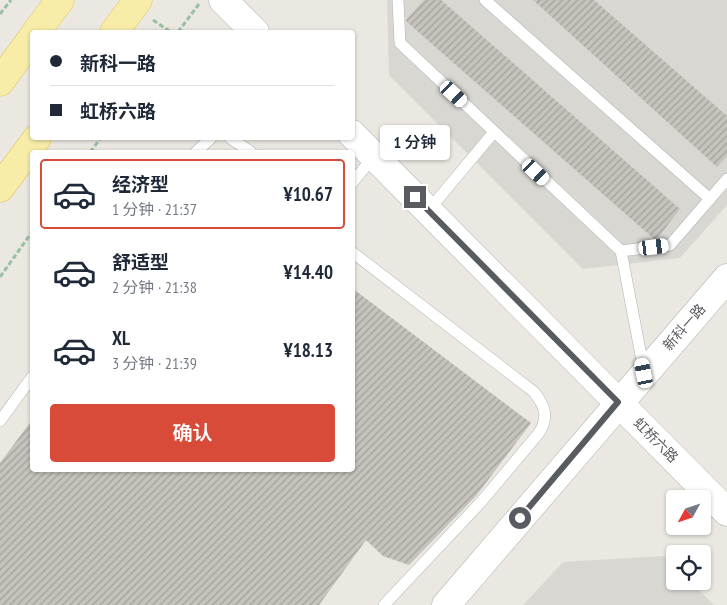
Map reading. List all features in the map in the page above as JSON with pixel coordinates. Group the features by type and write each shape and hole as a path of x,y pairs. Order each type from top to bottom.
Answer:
{"main road":[{"path":"38,30 60,0"},
{"path":"116,30 138,0"},
{"path":"0,82 30,41"},
{"path":"0,188 36,140"}],"street":[{"path":"223,0 253,30"},
{"name":"虹桥六路","path":"355,137 727,512"},
{"name":"新科一路","path":"446,605 618,402 727,278"}],"lane":[{"path":"398,0 400,43 621,251 644,373"},
{"path":"485,0 710,199"},
{"path":"428,211 494,132"},
{"path":"198,150 208,140"},
{"path":"233,140 249,150"},
{"path":"355,179 374,156"},
{"path":"621,251 670,245 727,180"},
{"path":"355,254 534,392 545,412 545,424 532,441 481,502 384,605"},
{"path":"0,421 30,379"}],"path":[{"path":"0,14 11,0"},
{"path":"180,30 202,0"},
{"path":"92,150 99,140"},
{"path":"0,277 30,235"}],"shaded area":[{"path":"387,0 727,0 727,205 680,258 583,269 389,75"},
{"path":"664,556 666,558 666,590 699,590 714,605 523,605 563,562"}],"building":[{"path":"424,0 441,0 680,209 657,239 654,239 407,22 406,20"},
{"path":"533,0 594,0 727,116 727,156 717,167"},
{"path":"355,290 531,423 476,496 409,565 383,556 366,540 319,605 0,605 0,463 30,423 30,472 355,472"}],"route":[{"path":"415,197 618,402 520,518"}]}
